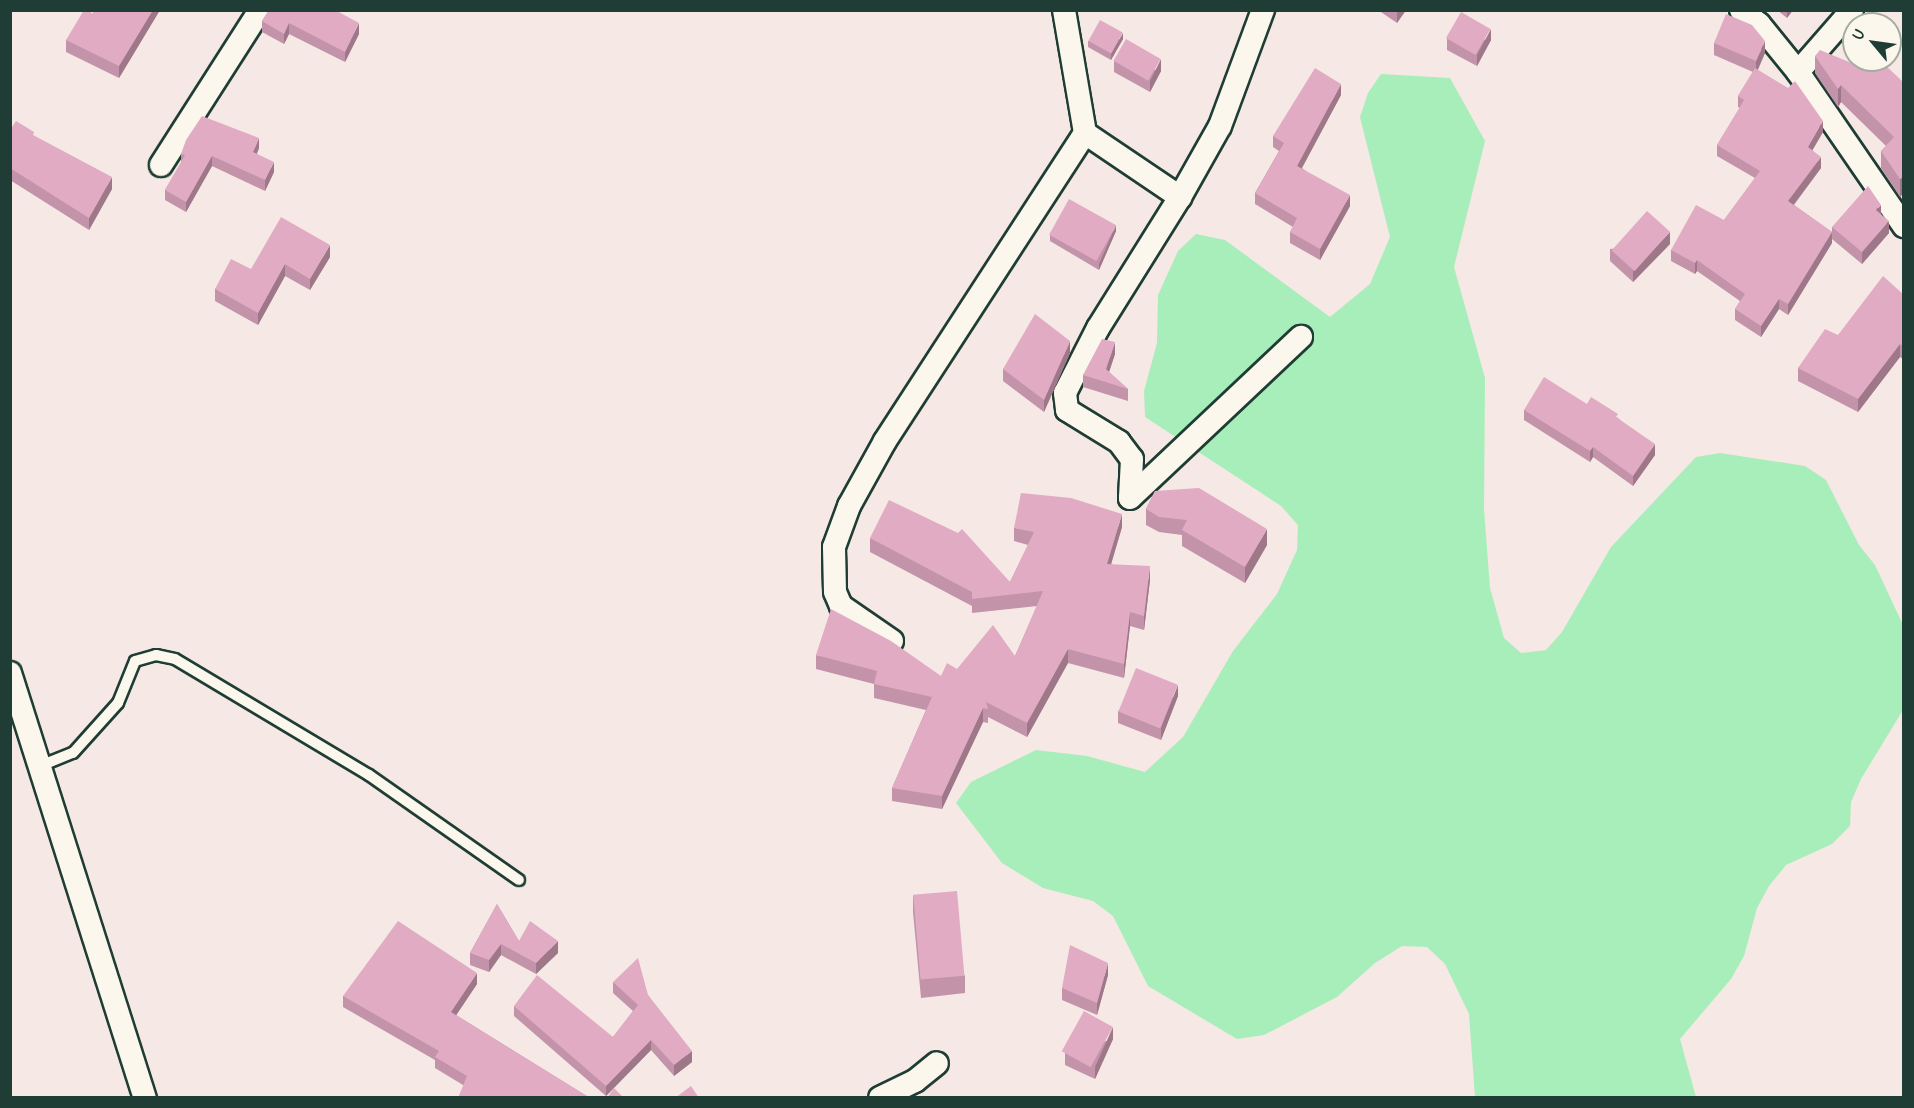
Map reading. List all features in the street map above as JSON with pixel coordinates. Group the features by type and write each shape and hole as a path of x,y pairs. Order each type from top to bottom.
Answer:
{"street":[{"path":"161,165 261,10"},
{"path":"892,641 841,606 835,592 834,548 849,506 885,441 1085,133 1064,10"},
{"path":"1263,10 1220,126 1180,197 1098,328 1065,393 1067,410 1119,442 1132,459 1130,498 1301,337"},
{"path":"1741,10 1759,24 1798,72 1904,226"},
{"path":"1798,72 1852,10"},
{"path":"1085,133 1180,197"},
{"path":"11,674 145,1098"},
{"path":"880,1098 915,1081 937,1063"}],"lane":[{"path":"40,766 73,753 118,703 135,661 156,655 175,659 369,775 519,880"}],"green space":[{"path":"1381,74 1450,78 1485,141 1454,267 1485,378 1484,509 1490,588 1504,638 1521,653 1546,650 1562,632 1611,547 1696,457 1720,453 1805,466 1826,480 1859,545 1875,565 1903,625 1903,710 1861,779 1851,802 1850,826 1832,844 1786,865 1769,886 1757,908 1744,956 1731,979 1680,1039 1696,1097 1475,1097 1469,1014 1445,964 1427,947 1402,946 1375,963 1337,997 1264,1035 1237,1039 1148,986 1113,916 1093,901 1043,888 1002,863 956,803 971,782 1036,750 1087,756 1145,772 1183,737 1233,651 1277,594 1297,550 1298,525 1281,506 1145,417 1144,391 1157,343 1158,295 1178,251 1196,234 1225,240 1330,317 1370,284 1390,237 1360,117 1368,93"}],"building":[{"path":"84,10 93,14 94,10 153,10 119,66 66,40"},
{"path":"269,10 335,10 359,23 345,52 289,23 284,34 262,21"},
{"path":"1461,12 1490,29 1475,55 1446,38"},
{"path":"1726,14 1752,25 1765,41 1756,61 1714,43"},
{"path":"1100,20 1123,33 1111,54 1088,41"},
{"path":"1126,39 1161,59 1148,81 1114,61"},
{"path":"1820,50 1842,59 1842,72 1893,72 1904,83 1904,176 1900,179 1881,151 1894,137 1841,85 1838,89 1815,56"},
{"path":"1315,68 1341,84 1297,166 1350,195 1320,249 1290,232 1297,218 1255,193 1284,143 1273,136"},
{"path":"1755,68 1788,88 1795,81 1823,121 1808,147 1821,157 1788,201 1832,232 1788,304 1779,299 1761,326 1735,309 1745,294 1697,260 1695,263 1671,250 1696,205 1724,220 1760,171 1717,145 1744,100 1738,96"},
{"path":"202,116 259,138 253,152 274,162 265,180 212,156 186,202 165,190 185,155 181,154 186,140"},
{"path":"16,121 34,132 33,135 112,177 89,218 10,168 10,130"},
{"path":"1868,186 1881,205 1876,210 1889,221 1862,252 1832,227"},
{"path":"1069,199 1116,225 1096,261 1049,235"},
{"path":"1647,211 1670,232 1635,271 1612,250"},
{"path":"281,217 330,245 310,279 285,264 258,313 215,289 231,259 251,269"},
{"path":"1883,276 1904,295 1904,347 1900,344 1858,399 1798,368 1825,329 1838,335"},
{"path":"1035,314 1070,341 1044,400 1003,369"},
{"path":"1102,339 1115,342 1106,369 1128,389 1083,375"},
{"path":"1544,377 1587,404 1591,397 1618,414 1616,417 1655,444 1633,476 1593,447 1590,451 1524,410"},
{"path":"1199,488 1267,529 1245,567 1182,530 1187,520 1159,517 1146,509 1155,491"},
{"path":"1021,493 1071,498 1122,514 1107,564 1150,566 1144,616 1130,612 1124,664 1068,649 1027,723 986,702 988,709 983,708 942,796 892,788 932,697 874,684 877,671 816,655 831,609 891,641 941,676 947,663 957,669 993,625 1015,656 1043,591 972,599 972,592 870,538 889,500 958,533 962,529 1010,582 1034,532 1014,528"},
{"path":"1136,668 1178,685 1160,728 1118,712"},
{"path":"957,891 964,976 921,980 913,895"},
{"path":"497,904 519,941 530,921 558,941 536,963 501,944 489,960 470,953"},
{"path":"398,921 477,973 451,1012 590,1098 458,1098 467,1076 435,1057 439,1051 343,996"},
{"path":"1070,945 1108,963 1097,1003 1062,988"},
{"path":"638,958 648,995 692,1051 674,1065 651,1040 606,1086 514,1006 537,975 613,1037 638,1005 613,982"},
{"path":"1084,1011 1113,1027 1091,1067 1062,1051"},
{"path":"691,1086 699,1098 675,1098"},
{"path":"614,1088 624,1098 607,1098"}]}
